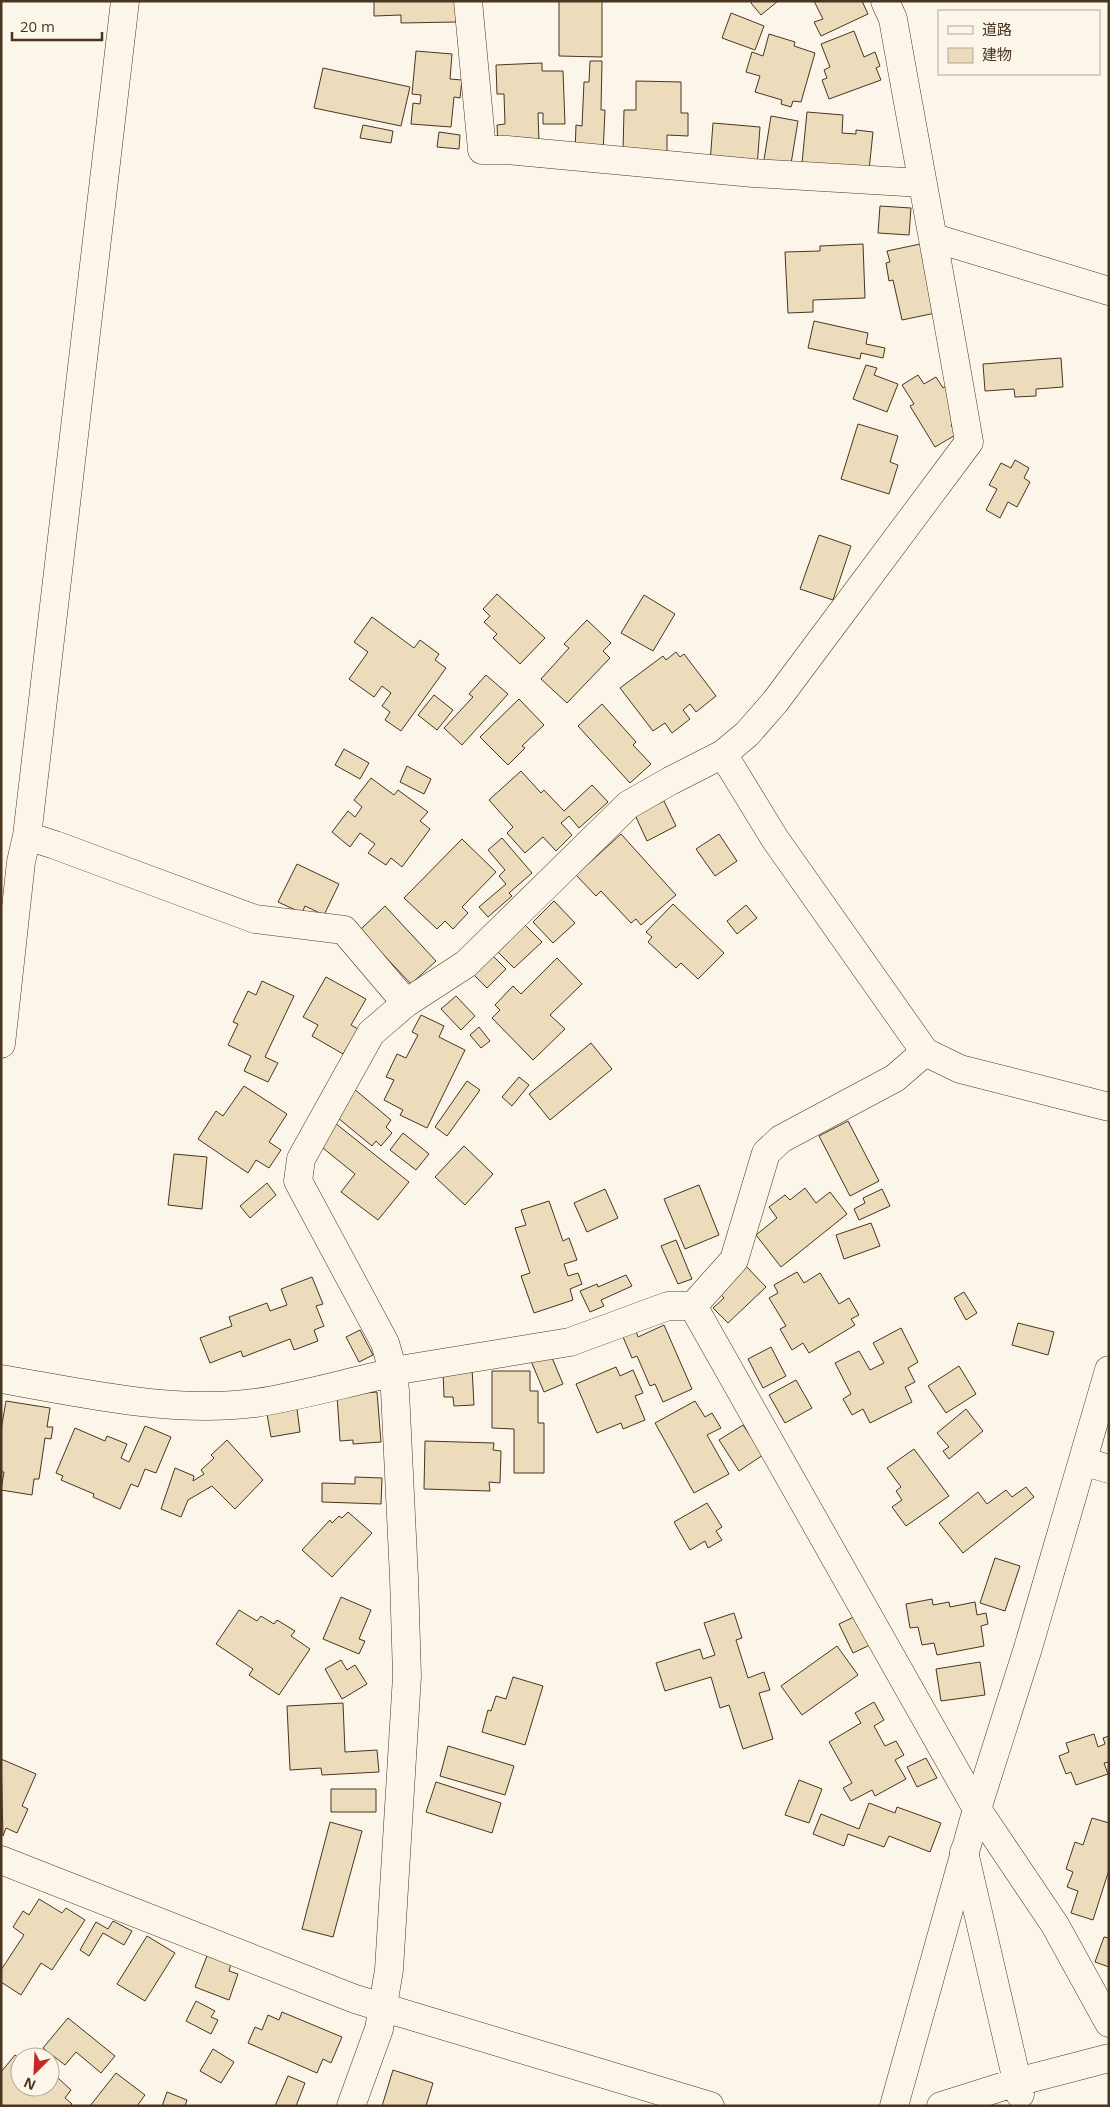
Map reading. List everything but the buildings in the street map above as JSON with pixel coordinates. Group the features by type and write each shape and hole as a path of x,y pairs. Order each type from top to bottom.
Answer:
{"street":[{"path":"1,1044 21,862 27,836 126,1"},
{"path":"468,1 482,150 507,150 753,173 922,183"},
{"path":"351,2106 378,2029 389,1970 406,1676 404,1578 393,1371 385,1343 298,1181 301,1159 370,1033 406,1003 466,964 628,805 723,754 747,734 775,702 969,442 934,238 922,183 893,19 885,1"},
{"path":"934,238 1109,291"},
{"path":"723,754 775,839 925,1052 960,1070 1109,1107"},
{"path":"27,836 55,844 255,919 344,930 406,1003"},
{"path":"1,1379 143,1402 196,1406 255,1403 393,1371 570,1342 668,1306 693,1306 734,1260 766,1153 781,1139 895,1078 925,1052"},
{"path":"693,1306 977,1809 1055,1925 1109,2023"},
{"path":"894,2106 964,1852 1028,1648 1109,1370"},
{"path":"1083,1461 1109,1469"},
{"path":"964,1852 1019,2088"},
{"path":"1,1860 355,1999 710,2106"},
{"path":"941,2106 1019,2088 1109,2058"}]}
